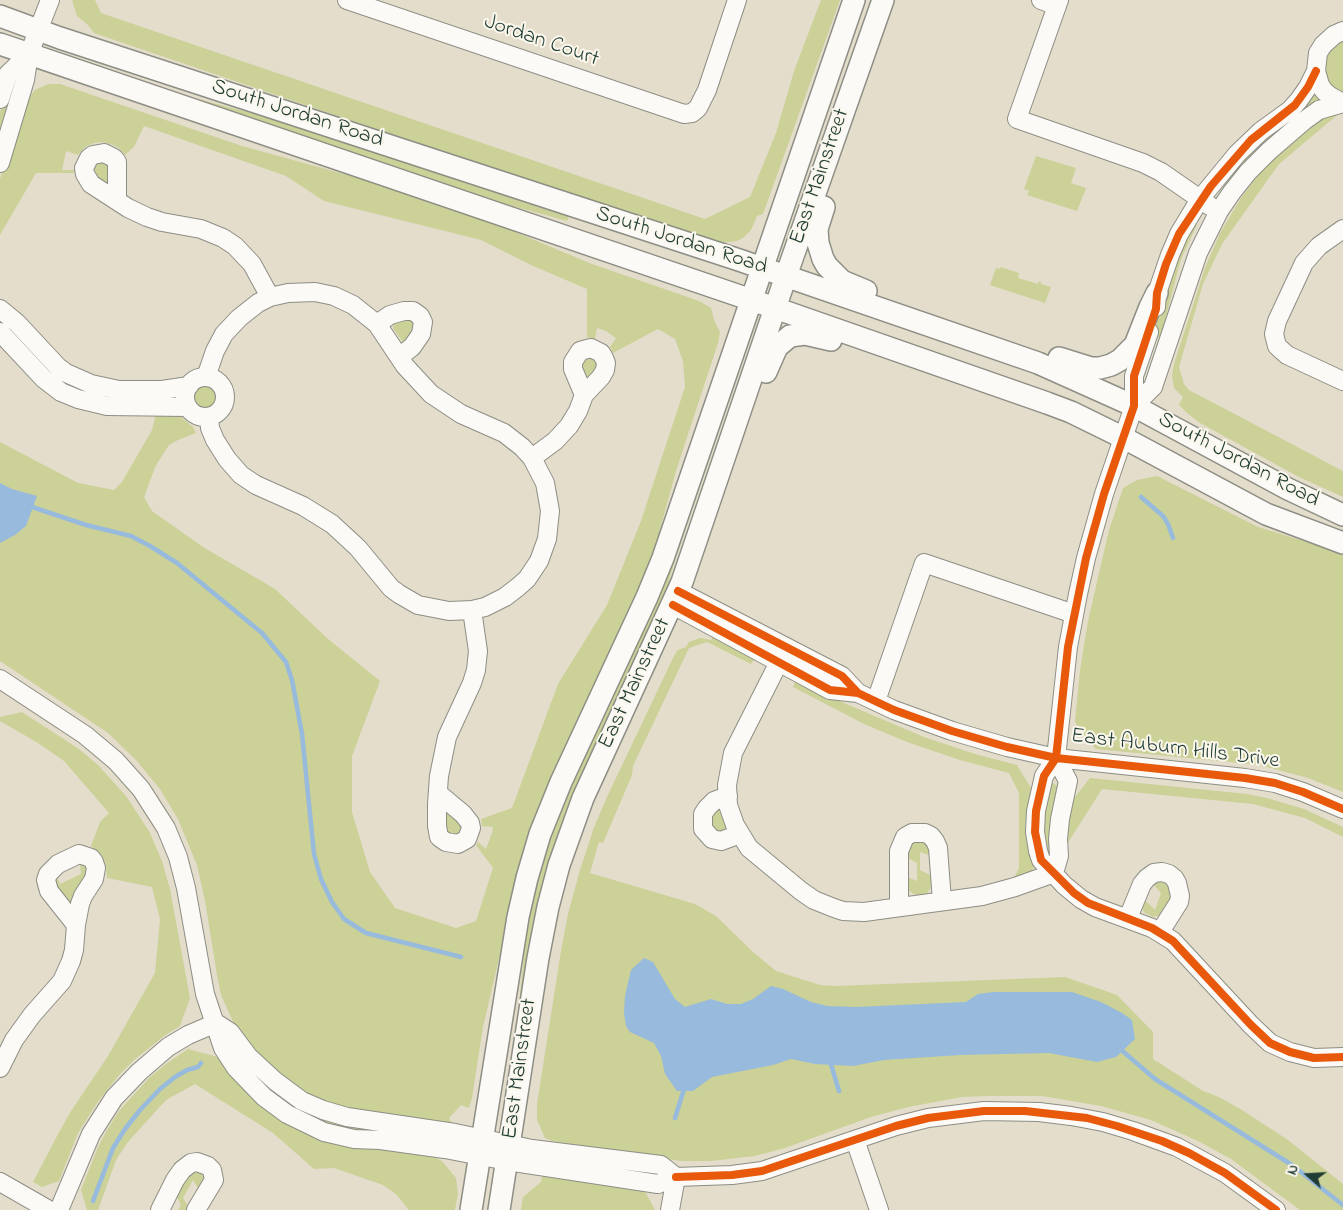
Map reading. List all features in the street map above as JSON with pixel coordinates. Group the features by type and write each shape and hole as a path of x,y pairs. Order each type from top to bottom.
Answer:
{"main road":[{"name":"East Mainstreet","path":"471,1210 518,917 540,834 561,782 656,575 854,0"},
{"name":"East Mainstreet","path":"499,1210 538,958 559,865 583,798 675,598 883,0"},
{"name":"South Jordan Road","path":"0,16 786,276 1052,368 1134,406 1288,489 1343,515"},
{"name":"South Jordan Road","path":"0,44 775,308 1047,403 1071,412 1124,438 1258,510 1343,543"},
{"path":"835,138 835,173 817,229 819,250 827,266 836,276 855,287 877,295 891,313"},
{"path":"1014,355 1045,353 1091,368 1111,365 1135,345 1157,293"},
{"path":"718,477 738,457 770,362 777,347 785,338 805,334 825,338 877,355 900,352"}],"street":[{"path":"0,163 25,80 28,54 50,0"},
{"name":"Jordan Court","path":"347,0 684,114 692,113 698,108 707,90 737,0"},
{"path":"1053,2 1017,119 1143,163 1161,172 1219,211"},
{"path":"1343,31 1334,34 1322,45 1318,53 1316,71 1317,78 1324,91 1343,103"},
{"path":"0,99 8,74 28,54"},
{"path":"1056,758 1063,687 1074,614 1094,527 1134,406 1134,376 1156,309 1157,293 1174,246 1200,199 1237,154 1261,131 1294,105 1308,87 1316,71"},
{"path":"1134,406 1153,387 1192,270 1219,211 1248,172 1269,151 1319,110 1343,103"},
{"path":"117,201 135,213 162,222 201,229 224,238 252,264 270,297"},
{"path":"1343,229 1319,246 1304,263 1277,321 1274,334 1277,346 1287,355 1343,381"},
{"path":"206,377 214,351 224,334 238,318 258,303 270,297 298,292 323,293 354,305 377,324 421,385 441,402 466,417 504,433 522,447 532,458 542,476 549,502 549,529 544,550 533,570 518,587 497,602 472,610 449,611 428,608 399,594 349,538 332,524 303,506 256,485 241,475 226,459 215,440 210,428 209,417"},
{"path":"0,309 66,373 119,398 188,408 198,416 209,417 215,414 223,405 224,392 218,382 206,377 193,381 185,398 188,408"},
{"path":"377,324 390,315 404,311 413,311 420,316 423,322 421,334 412,348 399,357"},
{"path":"0,332 35,371 61,392 98,405 119,398 189,386"},
{"path":"20,353 33,341"},
{"path":"532,458 555,441 569,426 578,412 584,395"},
{"path":"876,701 924,564 1074,614"},
{"name":"East Auburn Hills Drive","path":"675,598 779,662 830,690 858,693 952,731 1007,747 1056,758 1245,778 1288,787 1343,809"},
{"name":"East Auburn Hills Drive","path":"675,598 842,676 858,693"},
{"path":"439,794 439,776 447,738 472,682 477,665 478,652 472,610"},
{"path":"779,662 733,753 729,774 728,796 731,815 740,834 750,848 802,891 823,904 843,911 881,911 982,896 1054,873"},
{"path":"0,681 90,739 116,761 150,801 166,828 182,872 205,994 216,1023 230,1032 248,1056 274,1081 298,1098 323,1110 508,1153 658,1184 676,1177 732,1175 762,1171 916,1121 956,1114 1011,1111 1071,1116 1103,1122 1133,1131 1189,1153 1237,1181 1275,1210"},
{"name":"East Auburn Hills Drive","path":"1054,873 1059,856 1060,820 1068,781 1056,758"},
{"name":"East Auburn Hills Drive","path":"1056,758 1044,776 1036,811 1035,832 1041,860 1064,885 1088,903 1160,932 1180,947 1250,1025 1270,1043 1290,1052 1314,1058 1343,1059"},
{"path":"728,796 714,801 707,808 703,814 703,829 712,839 721,841 740,834"},
{"path":"899,907 899,851 905,837 912,833 925,833 935,841 938,848 942,901"},
{"path":"1128,918 1142,884 1147,878 1154,873 1162,872 1169,874 1177,883 1180,896 1179,902 1160,932"},
{"path":"0,1068 22,1028 56,989 67,972 74,950 76,925"},
{"path":"59,1210 84,1149 114,1098 139,1072 168,1047 188,1035 216,1023"},
{"path":"855,1140 879,1210"},
{"path":"160,1210 174,1180 182,1170 191,1163 196,1162 208,1166 212,1170 214,1180 196,1210"},
{"path":"670,1210 676,1177"},
{"path":"0,1182 49,1210"}],"green space":[{"path":"72,0 95,0 101,13 705,219 750,197 776,133 794,71 821,0 840,0 763,214 757,216 751,230 743,238 737,241 713,244 94,33 77,16"},
{"path":"1343,36 1343,97 1329,90 1320,62 1323,52"},
{"path":"48,84 60,84 242,146 380,184 486,220 592,264 699,301 711,308 720,332 718,343 676,471 645,579 511,907 483,1027 472,1098 469,1108 461,1105 449,1118 452,1123 448,1125 355,1113 306,1095 261,1060 235,1026 221,995 197,865 178,819 160,789 136,760 108,733 0,661 0,442 78,483 114,490 122,482 152,430 156,414 182,415 182,418 193,427 196,433 169,445 156,465 144,497 152,511 203,547 275,589 327,638 380,681 352,756 352,812 370,872 395,908 456,928 476,921 493,868 476,845 478,842 486,849 492,833 493,827 482,826 481,819 512,808 558,684 607,605 641,521 685,387 683,361 675,339 658,329 613,353 610,347 616,338 606,331 597,328 595,339 587,337 587,289 531,265 481,240 324,201 286,176 144,126 134,147 125,155 119,148 111,144 103,142 94,143 85,147 78,155 66,151 62,170 74,170 74,173 36,173 0,235 0,179 26,102 35,90"},
{"path":"152,87 255,114 569,215 567,221 469,194"},
{"path":"1315,88 1328,100 1225,188 1223,183 1237,165"},
{"path":"8,100 0,130 0,112 4,101"},
{"path":"1342,111 1279,164 1222,244 1203,284 1179,367 1184,384 1189,390 1343,471 1343,497 1299,477 1200,423 1179,405 1183,397 1174,388 1172,376 1174,364 1205,268 1220,233 1241,198 1263,168 1291,143 1327,116"},
{"path":"1036,156 1076,168 1071,183 1086,188 1077,211 1027,195 1029,191 1024,189"},
{"path":"100,160 109,164 110,187 95,179 91,168"},
{"path":"1196,224 1181,259 1161,336 1156,338 1153,334 1179,255"},
{"path":"1000,267 1019,273 1018,278 1038,284 1039,281 1041,284 1051,287 1045,303 990,285 996,268 1000,269"},
{"path":"413,319 416,325 405,342 402,341 393,328 394,323 396,321"},
{"path":"743,352 672,570 663,604 602,733 504,1104 518,1014 530,907 545,849"},
{"path":"584,357 595,357 599,368 586,381 580,362"},
{"path":"204,384 214,388 218,398 214,408 204,412 194,408 190,398 194,388"},
{"path":"1157,476 1258,527 1343,553 1343,792 1308,778 1260,765 1096,749 1079,730 1075,722 1080,670 1088,621 1109,530 1123,488 1137,480"},
{"path":"713,636 756,657 751,664 707,642 689,648 633,766 632,775 603,843 599,842 590,873 695,904 716,916 753,952 776,971 820,985 836,986 1065,977 1117,995 1153,1032 1153,1059 1203,1091 1219,1097 1242,1110 1288,1140 1343,1184 1343,1210 1300,1210 1231,1159 1200,1142 1151,1120 1101,1106 1042,1096 962,1097 908,1107 871,1117 785,1148 755,1156 711,1161 681,1161 552,1141 545,1138 537,1120 537,1104 568,914 593,830 674,656 678,650 686,647 689,642 700,638 711,640"},
{"path":"797,678 844,703 924,737 975,754 1017,765 1031,788 1025,824 1026,840 1034,867 1032,871 1014,878 1019,868 1019,793 1009,773 960,760 907,742 864,724 793,687"},
{"path":"22,712 79,749 98,765 126,796 149,831 162,861 170,889 190,998 180,1026 134,1060 97,1103 78,1133 59,1181 42,1187 33,1182 57,1136 71,1111 108,1056 155,973 160,919 152,887 107,878 106,864 102,856 91,846 100,822 109,813 64,761 0,721 0,717"},
{"path":"1090,778 1247,794 1267,798 1304,809 1343,827 1343,837 1305,818 1253,804 1102,789 1064,849 1072,797 1075,797"},
{"path":"1053,783 1059,787 1054,855 1049,858 1041,834 1049,784"},
{"path":"443,808 464,827 458,836 447,835"},
{"path":"717,809 727,831 725,833 712,830 710,816"},
{"path":"913,841 923,841 930,847 931,856 920,852 920,870 932,876 931,887 926,895 912,893 908,889 906,882 907,877 917,881 917,863 906,857 906,851"},
{"path":"80,862 83,862 87,867 88,874 72,908 56,889 54,882 56,874 60,884 81,874"},
{"path":"1158,880 1165,882 1172,894 1171,900 1160,915 1153,917 1145,913 1143,903 1144,899 1155,910 1161,893 1152,883"},
{"path":"188,1049 218,1057 258,1101 392,1150 434,1157 442,1161 456,1178 458,1194 455,1210 409,1210 396,1194 383,1185 334,1168 314,1169 273,1133 195,1084 166,1100 127,1143 116,1160 98,1210 87,1210 81,1190 107,1130 119,1111 149,1078"},
{"path":"305,1109 432,1135 431,1139 373,1130 349,1133 303,1115"},
{"path":"191,1170 202,1170 207,1179 199,1190 193,1180 183,1198 189,1208 188,1210 178,1210 181,1205 175,1193"},
{"path":"549,1175 643,1188 655,1210 521,1210 523,1197 541,1182 542,1176"}],"water":[{"path":"0,483 12,489 37,496 26,526 15,535 0,543"},
{"path":"644,958 653,962 675,999 685,1007 711,999 727,1004 741,1004 753,999 771,986 783,989 811,1002 827,1006 856,1007 966,1002 978,994 994,992 1072,992 1101,1002 1132,1020 1135,1039 1116,1057 1097,1062 1049,1053 960,1055 884,1060 853,1066 815,1064 791,1059 773,1065 712,1077 693,1091 677,1091 665,1074 661,1056 654,1043 630,1032 626,1026 624,1013 625,996 631,970"}],"waterway":[{"path":"1141,497 1163,516 1173,538"},
{"path":"29,506 86,525 131,536 150,546 177,563 262,633 286,662 292,680 302,734 314,854 321,879 332,902 344,919 366,933 461,957"},
{"path":"1119,1048 1155,1079 1292,1165 1343,1205"},
{"path":"830,1061 839,1091"},
{"path":"93,1201 113,1148 125,1129 160,1089 175,1077 187,1070 198,1067 201,1063"},
{"path":"675,1118 685,1086"}],"cycle path":[{"path":"1316,71 1308,87 1295,105 1251,140 1211,186 1179,234 1166,264 1157,293 1156,309 1134,376 1134,406 1104,494 1086,558 1068,647 1056,758 1044,776 1036,811 1035,832 1041,860 1074,893 1088,903 1152,928 1173,941 1270,1043 1290,1052 1314,1058 1343,1057"},
{"path":"678,591 842,676 858,693"},
{"path":"673,605 830,690 858,693 894,710 952,731 1007,747 1056,758 1245,778 1275,783 1303,792 1343,809"},
{"path":"676,1177 732,1175 762,1171 896,1126 928,1118 984,1111 1025,1111 1087,1118 1162,1141 1189,1153 1225,1173 1276,1210"}]}
